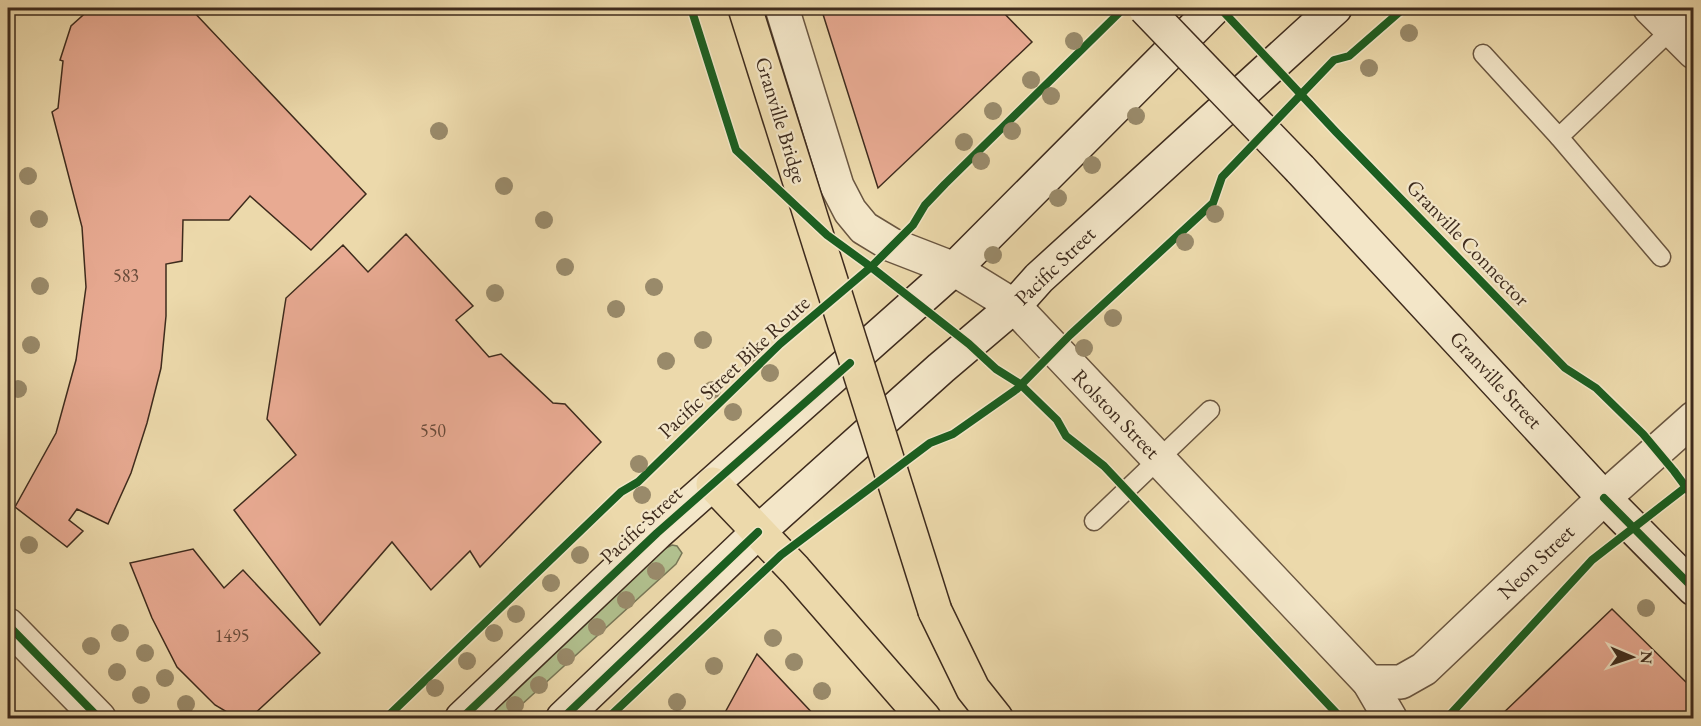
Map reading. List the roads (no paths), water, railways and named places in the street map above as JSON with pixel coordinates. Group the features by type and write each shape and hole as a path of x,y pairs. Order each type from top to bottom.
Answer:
{"highway":[{"name":"Granville Bridge","path":"746,8 935,611 973,689 996,718"},
{"path":"713,484 795,570 924,718"}],"main road":[{"name":"Rolston Street","path":"782,8 837,186 850,211 864,228 892,245 954,269 1014,306 1369,682 1390,718"},
{"name":"Granville Street","path":"1145,8 1300,169 1604,498 1694,589"},
{"path":"1159,8 1185,35"},
{"name":"Pacific Street","path":"462,718 649,541 954,269 1214,8"},
{"name":"Pacific Street","path":"563,718 758,532 941,368 1014,306 1039,278 1335,8"},
{"path":"1672,15 1694,52"},
{"name":"Neon Street","path":"1369,682 1401,682 1424,669 1604,498 1694,418"},
{"path":"8,625 99,718"}],"lane":[{"path":"1560,136 1672,15"},
{"path":"1483,54 1560,136 1661,257"},
{"path":"1094,521 1210,410"}]}
